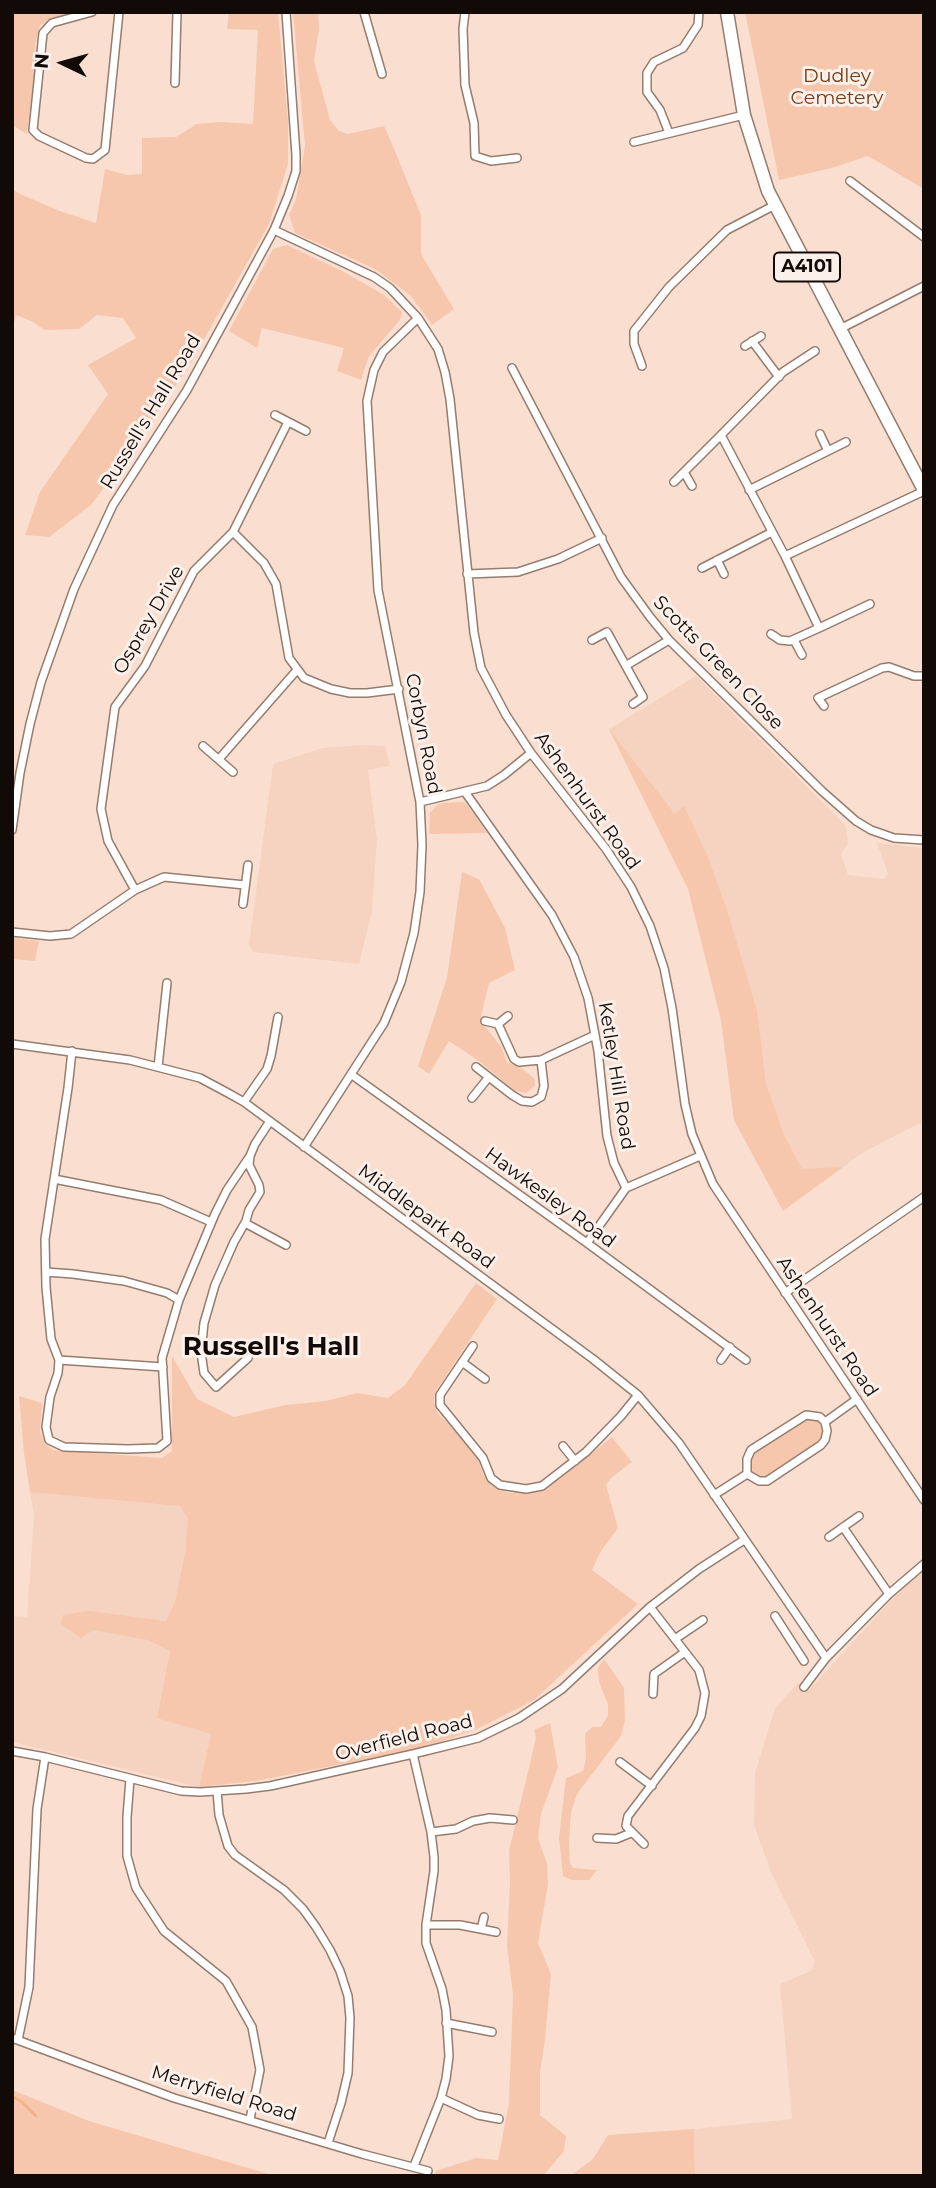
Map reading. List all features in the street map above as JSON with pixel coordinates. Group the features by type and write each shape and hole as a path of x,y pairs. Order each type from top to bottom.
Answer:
{"main road":[{"name":"A4101","path":"727,12 744,115 759,165 775,205 924,491"}],"street":[{"path":"92,12 52,23 43,33 33,130 39,136 86,159 93,159 105,150 119,12"},
{"path":"175,83 177,12"},
{"name":"Russell's Hall Road","path":"12,830 16,773 41,682 74,589 113,505 187,390 274,230 296,171 286,12"},
{"path":"364,12 382,74"},
{"path":"465,12 465,85 474,123 474,156 491,161 517,158"},
{"path":"669,133 660,110 647,92 647,73 654,62 682,48 698,25 699,12"},
{"path":"634,142 744,115"},
{"path":"850,181 924,237"},
{"path":"642,366 634,344 634,331 669,287 727,230 775,205"},
{"name":"Ashenhurst Road","path":"274,230 374,277 397,294 418,318 438,349 445,372 474,633 481,668 506,715 531,753 606,849 631,887 650,926 664,968 685,1104 700,1156 713,1184 924,1500"},
{"path":"840,329 924,286"},
{"name":"Corbyn Road","path":"304,1147 384,1023 401,982 414,933 420,892 420,802 383,619 376,569 367,401 374,370 383,352 418,318"},
{"path":"745,346 761,336"},
{"path":"752,341 779,377"},
{"path":"674,482 779,377 815,351"},
{"path":"803,359 808,368"},
{"name":"Scotts Green Close","path":"512,368 621,577 669,640 856,821 894,838 924,840"},
{"path":"275,415 306,431"},
{"name":"Osprey Drive","path":"135,890 108,841 101,809 115,707 145,666 194,572 233,533 288,422"},
{"path":"721,435 785,556 819,628"},
{"path":"821,435 828,451"},
{"path":"750,491 846,442"},
{"path":"684,472 692,486"},
{"path":"785,556 924,491"},
{"path":"233,533 264,563 276,583 289,658 304,678 341,691 367,693 399,690"},
{"path":"702,569 772,533"},
{"path":"467,575 519,572 558,559 602,538"},
{"path":"717,560 724,574"},
{"path":"771,634 780,640 794,640 870,604"},
{"path":"592,640 607,632 643,697 633,704"},
{"path":"627,665 669,640"},
{"path":"794,640 802,655"},
{"path":"824,706 818,698 882,668 889,667 914,676 924,676"},
{"path":"219,759 297,670"},
{"path":"203,746 233,772"},
{"path":"420,802 487,786 531,753"},
{"name":"Ketley Hill Road","path":"465,792 552,915 575,957 588,998 595,1035 607,1136 614,1163 626,1188"},
{"path":"243,904 248,865"},
{"path":"12,932 50,936 71,934 135,890 164,877 245,885"},
{"path":"158,1067 167,983"},
{"path":"498,1024 508,1016"},
{"path":"244,1102 267,1069 278,1017"},
{"path":"485,1021 498,1024"},
{"path":"498,1024 514,1059 519,1062 541,1060 595,1035"},
{"name":"Middlepark Road","path":"12,1044 130,1060 200,1079 244,1102 593,1359 638,1395 679,1443 827,1658"},
{"path":"72,1051 45,1239 51,1339 59,1360 46,1427 50,1440 64,1447 148,1449 163,1445 167,1441 162,1358 180,1300 211,1222 227,1190 270,1121"},
{"path":"476,1067 523,1101 537,1101 544,1086 541,1060"},
{"name":"Hawkesley Road","path":"352,1075 746,1360"},
{"path":"472,1098 488,1078"},
{"path":"248,1358 216,1387 204,1373 201,1352 204,1323 215,1285 260,1192 260,1185 249,1165 250,1156"},
{"path":"587,1243 626,1188 700,1156"},
{"path":"54,1179 161,1200 211,1222"},
{"path":"785,1293 924,1197"},
{"path":"244,1223 286,1245"},
{"path":"46,1272 124,1281 167,1293 180,1300"},
{"path":"473,1346 440,1395 440,1405 483,1458 491,1478 500,1485 526,1489 542,1486 575,1461 621,1416 638,1395"},
{"path":"721,1360 730,1347"},
{"path":"59,1360 163,1367"},
{"path":"462,1362 485,1379"},
{"path":"825,1422 857,1399"},
{"path":"806,1415 820,1417 825,1422 827,1431 821,1445 768,1481 759,1481 747,1474 747,1459 751,1450 806,1415"},
{"path":"564,1446 575,1461"},
{"path":"714,1495 747,1474"},
{"path":"829,1537 859,1516"},
{"path":"843,1527 889,1594"},
{"name":"Overfield Road","path":"12,1751 181,1791 217,1791 270,1786 478,1738 519,1718 562,1689 650,1607 699,1569 744,1540"},
{"path":"804,1687 827,1658 889,1594 924,1564"},
{"path":"644,1844 626,1826 628,1816 695,1728 701,1716 705,1693 699,1670 650,1607"},
{"path":"775,1616 804,1661"},
{"path":"783,1629 797,1616"},
{"path":"675,1639 703,1620"},
{"path":"653,1694 654,1674 685,1652"},
{"path":"413,1754 430,1832 434,1871 426,1943 442,1989 449,2056 441,2098 414,2166"},
{"path":"15,2039 29,1987 37,1808 45,1757"},
{"path":"620,1762 652,1786"},
{"path":"130,1779 127,1856 136,1888 164,1931 226,1980 252,2027 260,2070 250,2119"},
{"path":"217,1791 219,1815 228,1846 235,1855 284,1890 303,1909 330,1950 344,1984 350,2018 348,2073 328,2143"},
{"path":"430,1832 456,1829 490,1818 513,1820"},
{"path":"597,1838 616,1839 631,1833"},
{"path":"481,1929 484,1917"},
{"path":"426,1925 460,1925 496,1933"},
{"path":"446,2023 492,2032"},
{"name":"Merryfield Road","path":"15,2039 174,2098 428,2171"},
{"path":"441,2098 478,2115 499,2119"}],"shaded area":[{"path":"696,676 846,826 848,843 841,854 848,875 884,879 888,874 877,843 924,848 924,1123 862,1153 783,1211 734,1120 721,1020 688,889 609,729"},
{"path":"385,746 390,766 368,770 377,840 372,911 359,964 253,952 249,945 273,764 323,748"},
{"path":"30,1492 199,1507 157,1717 211,1734 199,1787 12,1742 12,1616 27,1617 34,1516"},
{"path":"924,1571 924,2176 695,2176 694,2129 792,2119 780,1984 811,1971 815,1962 771,1872 754,1825 755,1773 775,1708 799,1682 808,1691 909,1581"}],"green space":[{"path":"12,12 72,12 40,25 35,44 27,134 12,125"},
{"path":"229,12 278,12 288,121 288,164 269,224 189,366 91,505 49,537 25,535 40,492 108,394 88,365 136,338 123,318 97,315 79,329 45,330 16,315 12,333 12,189 60,211 96,223 105,169 127,175 142,174 142,138 176,137 197,124 253,124 258,30 227,29"},
{"path":"293,12 318,12 319,28 314,61 330,120 339,131 348,134 384,126 387,132 421,215 421,254 454,309 432,325 411,296 375,269 295,233 289,215 296,199 305,146"},
{"name":"Dudley Cemetery","path":"745,12 924,12 924,189 868,156 832,168 779,180"},
{"path":"287,245 346,273 384,295 402,312 400,320 369,356 361,380 337,371 344,348 262,328 257,348 229,331 273,249"},
{"path":"609,729 675,814 684,806 708,857 729,916 757,1011 766,1084 784,1135 802,1169 843,1167 783,1211 734,1120 721,1020 688,889"},
{"path":"464,802 487,833 429,834 430,813 437,805"},
{"path":"462,872 479,879 505,928 515,970 489,983 480,1020 502,1048 507,1063 517,1065 534,1078 535,1086 526,1093 515,1091 479,1061 449,1041 429,1074 418,1066 447,978"},
{"path":"15,938 39,941 35,961 12,959 12,940"},
{"path":"476,1283 497,1299 435,1392 434,1402 438,1414 477,1456 483,1474 491,1485 510,1493 544,1491 612,1437 632,1462 606,1485 618,1528 601,1551 592,1570 638,1604 534,1700 477,1729 423,1748 256,1781 199,1787 211,1734 157,1718 170,1651 148,1640 93,1630 81,1638 61,1624 63,1615 89,1611 166,1621 175,1602 185,1554 188,1518 180,1506 30,1492 19,1396 42,1403 40,1431 45,1444 53,1450 162,1458 172,1451 172,1356 197,1399 234,1417 357,1393 388,1398 405,1385"},
{"path":"807,1418 817,1420 822,1428 818,1442 767,1477 756,1475 750,1467 751,1457 755,1452"},
{"path":"604,1659 624,1688 625,1721 621,1736 577,1794 571,1812 570,1863 573,1868 597,1870 589,1880 572,1880 563,1876 559,1838 566,1778 583,1771 586,1758 585,1734 592,1727 601,1727 608,1715 608,1704 599,1682 598,1668"},
{"path":"550,1723 558,1767 541,1814 538,1838 547,1864 548,1884 538,1943 551,1974 540,2072 540,2115 566,2136 564,2151 543,2176 435,2176 436,2171 476,2158 498,2160 509,2103 513,1995 507,1945 509,1851 536,1738 534,1730"},
{"path":"12,2090 89,2121 275,2176 12,2176"},
{"path":"694,2129 695,2176 570,2176 592,2160 608,2135"}],"waterway":[{"path":"12,2096 36,2116"}],"district":[{"name":"Russell's Hall","path":"271,1347"}]}
